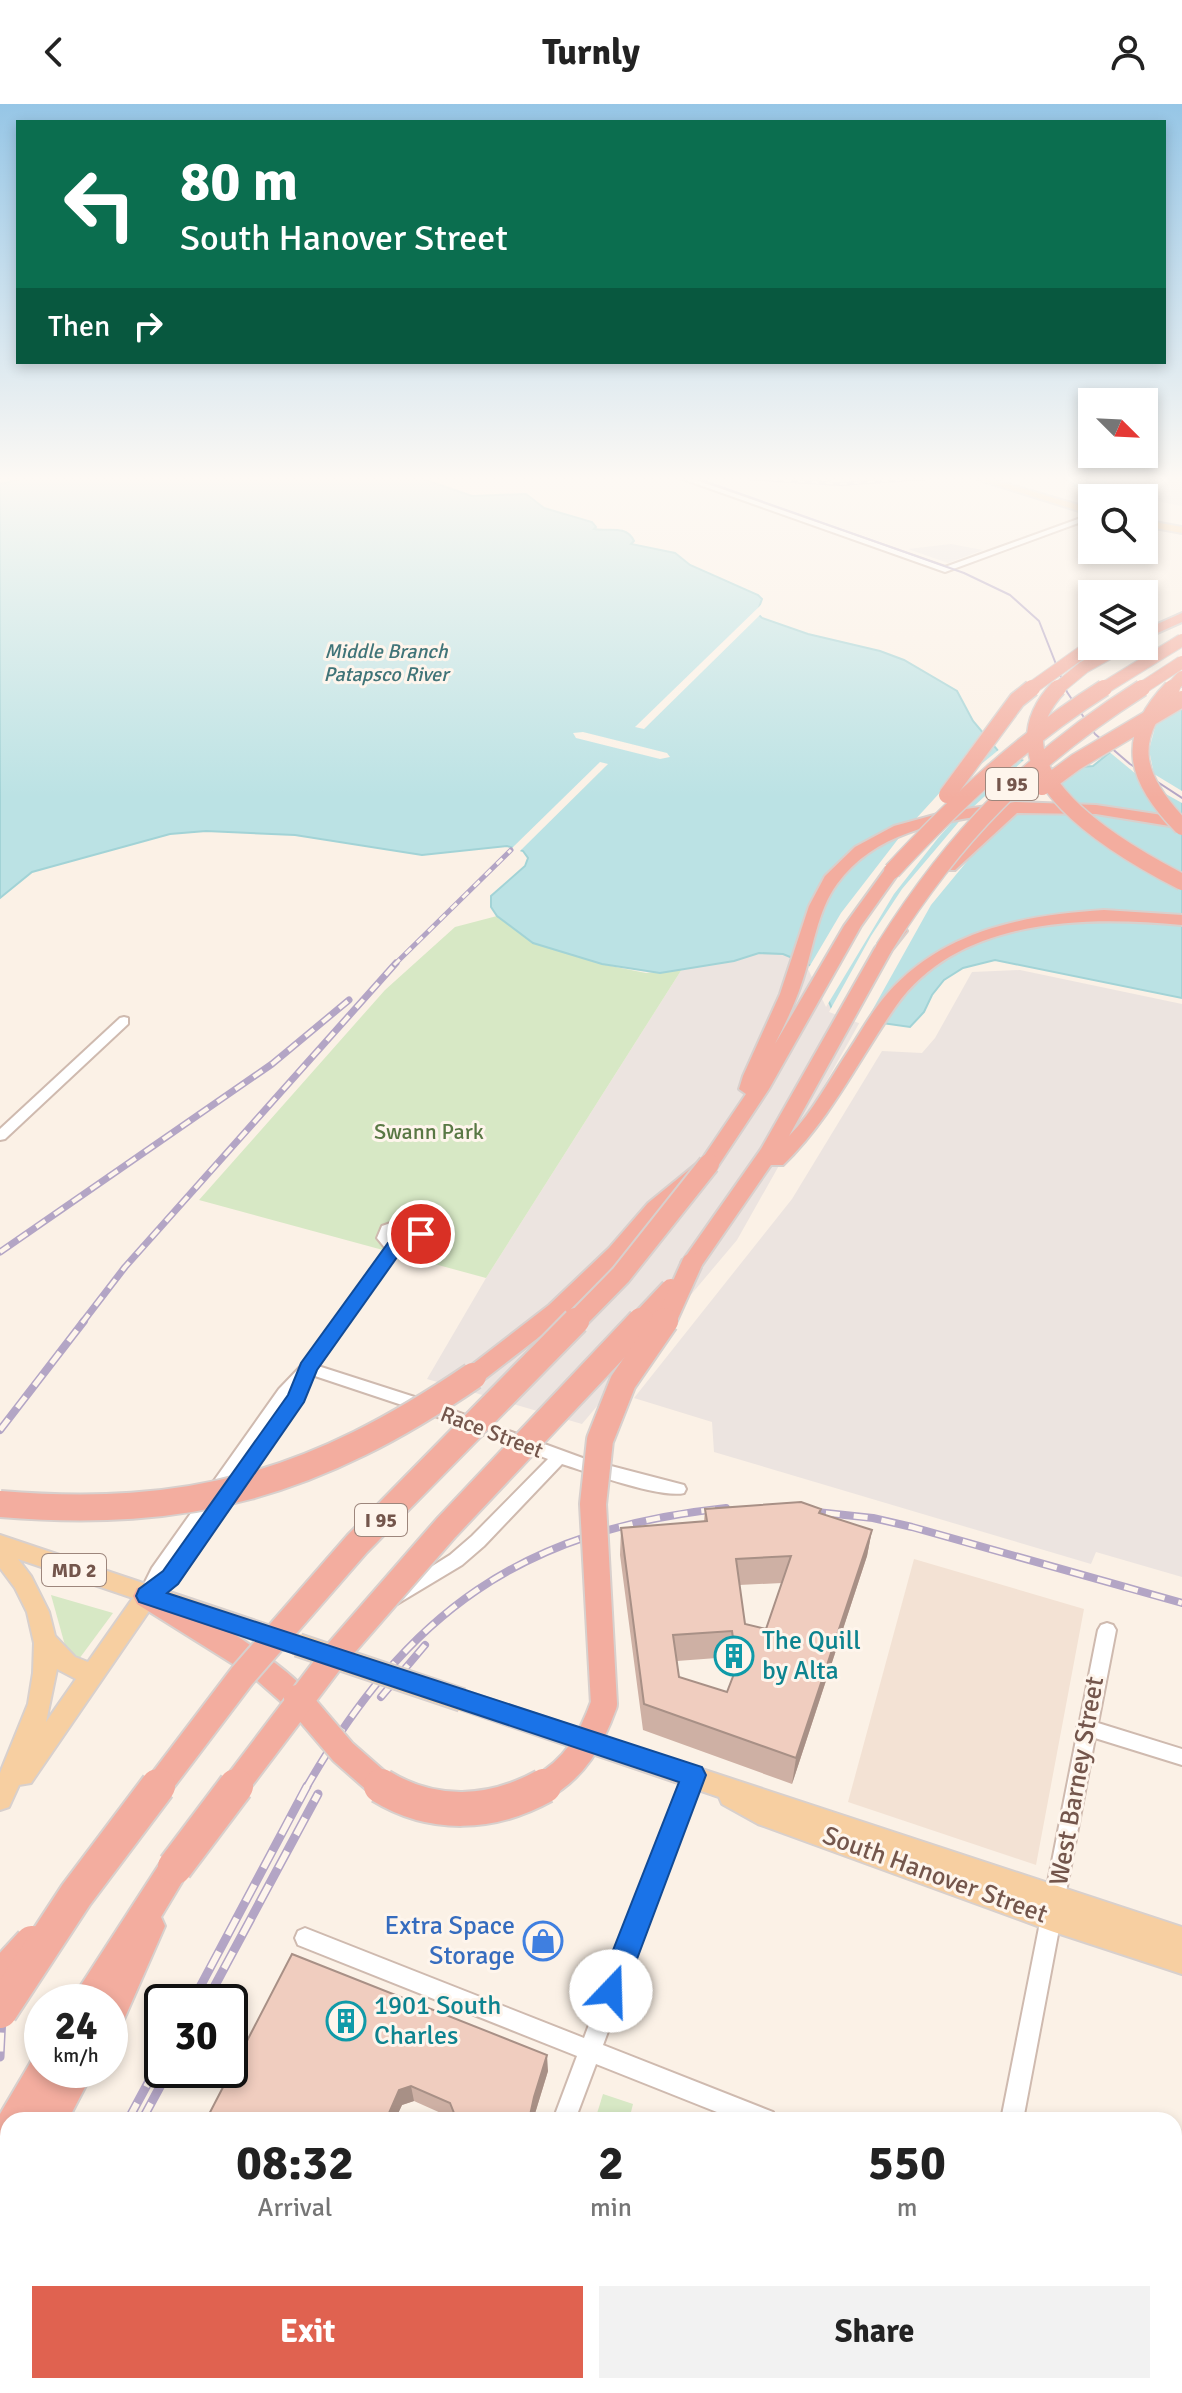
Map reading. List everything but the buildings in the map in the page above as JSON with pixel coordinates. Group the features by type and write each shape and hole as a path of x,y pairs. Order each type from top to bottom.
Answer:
{"highway":[{"path":"1158,615 1182,604"},
{"path":"1158,628 1182,617"},
{"name":"I 95","path":"0,2011 76,1895 204,1722 357,1544 621,1275 709,1164 744,1113 840,947 892,871 955,804 1019,746 1087,698 1182,640"},
{"path":"892,871 1004,714 1034,684 1078,655"},
{"path":"1098,660 1076,673 1050,697 1035,729 1040,761 1056,792 1088,824 1130,854 1182,882"},
{"name":"I 95","path":"99,1984 175,1867 331,1660 446,1528 631,1334 692,1263 750,1186 801,1102 884,948 928,877 1006,789 1077,729 1182,662"},
{"path":"1182,677 1151,710 1141,730 1138,749 1141,768 1151,789 1182,825"},
{"path":"884,948 944,872 988,828 1076,762 1182,699"},
{"path":"744,1113 755,1065 788,997 823,895 838,872 862,851 918,825 958,815 1003,809 1091,809 1182,825"},
{"path":"750,1186 800,1137 898,990 936,957 992,932 1045,920 1109,915 1182,920"},
{"path":"0,1504 74,1510 147,1507 242,1490 337,1457 421,1412 509,1351 578,1292 656,1208 709,1164"},
{"path":"147,1596 262,1667 297,1698 368,1775 398,1796 434,1808 472,1810 507,1804 540,1791 571,1765 596,1730 604,1704 593,1504 600,1440 623,1382 663,1326 692,1263"},
{"path":"123,1984 175,1867"},
{"path":"0,1978 76,1895"},
{"path":"20,2112 34,2088"},
{"path":"53,2112 67,2088"}],"main road":[{"name":"South Hanover Street","path":"0,1544 147,1596 693,1775 758,1812 1053,1908 1182,1940"},
{"path":"0,1552 29,1591 46,1642 47,1672 41,1703 23,1754 0,1799"},
{"path":"0,1807 147,1596"},
{"path":"46,1642 67,1664 92,1675"},
{"name":"South Hanover Street","path":"1053,1908 1182,1961"}],"street":[{"path":"0,1136 124,1021"},
{"path":"147,1596 158,1573 284,1393 308,1368 395,1247"},
{"name":"Race Street","path":"308,1368 612,1475 678,1489"},
{"path":"206,1837 349,1639 380,1609 456,1560 478,1541 559,1457"},
{"name":"West Barney Street","path":"1014,2112 1107,1630"},
{"path":"1086,1727 1182,1757"},
{"path":"567,2112 693,1775"},
{"path":"305,1938 745,2112"}],"shaded area":[{"path":"759,953 783,954 814,967 861,1020 737,1240 582,1424 427,1379 486,1278 682,969 734,961"},
{"path":"1020,970 1182,1004 1182,1577 1096,1552 1091,1564 714,1452 712,1422 634,1398 792,1199 882,1051 922,1053 935,1038 972,972"},
{"path":"914,1559 1084,1609 1036,1865 848,1802"}],"green space":[{"name":"Swann Park","path":"497,916 533,943 601,964 646,973 682,969 486,1278 199,1200 385,990 455,927"},
{"path":"51,1595 113,1613 79,1659 66,1649"},
{"path":"603,2094 633,2104 631,2112 597,2112"}],"water":[{"name":"Middle Branch Patapsco River","path":"0,584 733,584 762,599 757,613 762,618 904,660 957,691 973,721 999,752 1035,765 1058,769 1093,766 1182,694 1182,998 995,960 963,968 944,980 924,1012 910,1027 861,1020 832,1009 814,967 783,954 759,953 734,961 660,973 602,964 533,943 497,916 491,907 491,896 525,866 528,858 523,851 507,846 422,855 295,835 206,831 170,834 32,872 0,898"}],"pier":[{"path":"765,601 762,613 644,729 635,727"},
{"path":"1179,691 1157,720 1149,750 1154,774 1182,791 1182,803 1164,793 1171,823 1084,810 1093,837 1062,809 1021,810 978,848 931,905 864,1025 829,1012 871,936 902,889 963,817 957,817 938,838 894,894 826,1007 808,969 841,913 902,834 850,866 827,898 805,968 822,883 913,822 945,787 974,770 1001,748 1010,754 1011,766 966,809 971,809 1025,759 1056,764 1051,769 1077,805 1162,816 1136,774 1107,750 1142,715"},
{"path":"583,732 667,753 670,757 660,759 576,738 573,733"},
{"path":"600,762 608,764 519,852 510,850"}],"tram line":[{"path":"987,584 1010,595 1039,621 1067,692 1095,734 1130,764 1182,798"}],"railway":[{"path":"396,963 511,850"},
{"path":"82,1323 125,1267 396,963"},
{"path":"0,1252 272,1064 349,1000"},
{"path":"0,1430 84,1321"},
{"path":"306,1788 345,1726 386,1673 430,1627 477,1590 530,1560 588,1536 653,1519 726,1508"},
{"path":"798,1510 873,1518 912,1527 1182,1603"},
{"path":"381,1697 425,1645"},
{"path":"202,1984 307,1786"},
{"path":"216,1984 318,1794"},
{"path":"0,1957 4,1975 0,2057"},
{"path":"132,2112 145,2088"},
{"path":"146,2112 159,2088"}],"place":[{"name":"The Quill by Alta","path":"734,1656"},
{"name":"Extra Space Storage","path":"543,1941"},
{"name":"1901 South Charles","path":"346,2021"}],"route":[{"path":"421,1234 412,1246 395,1247 308,1368 297,1397 171,1578 147,1596 693,1775 611,1991"}]}
